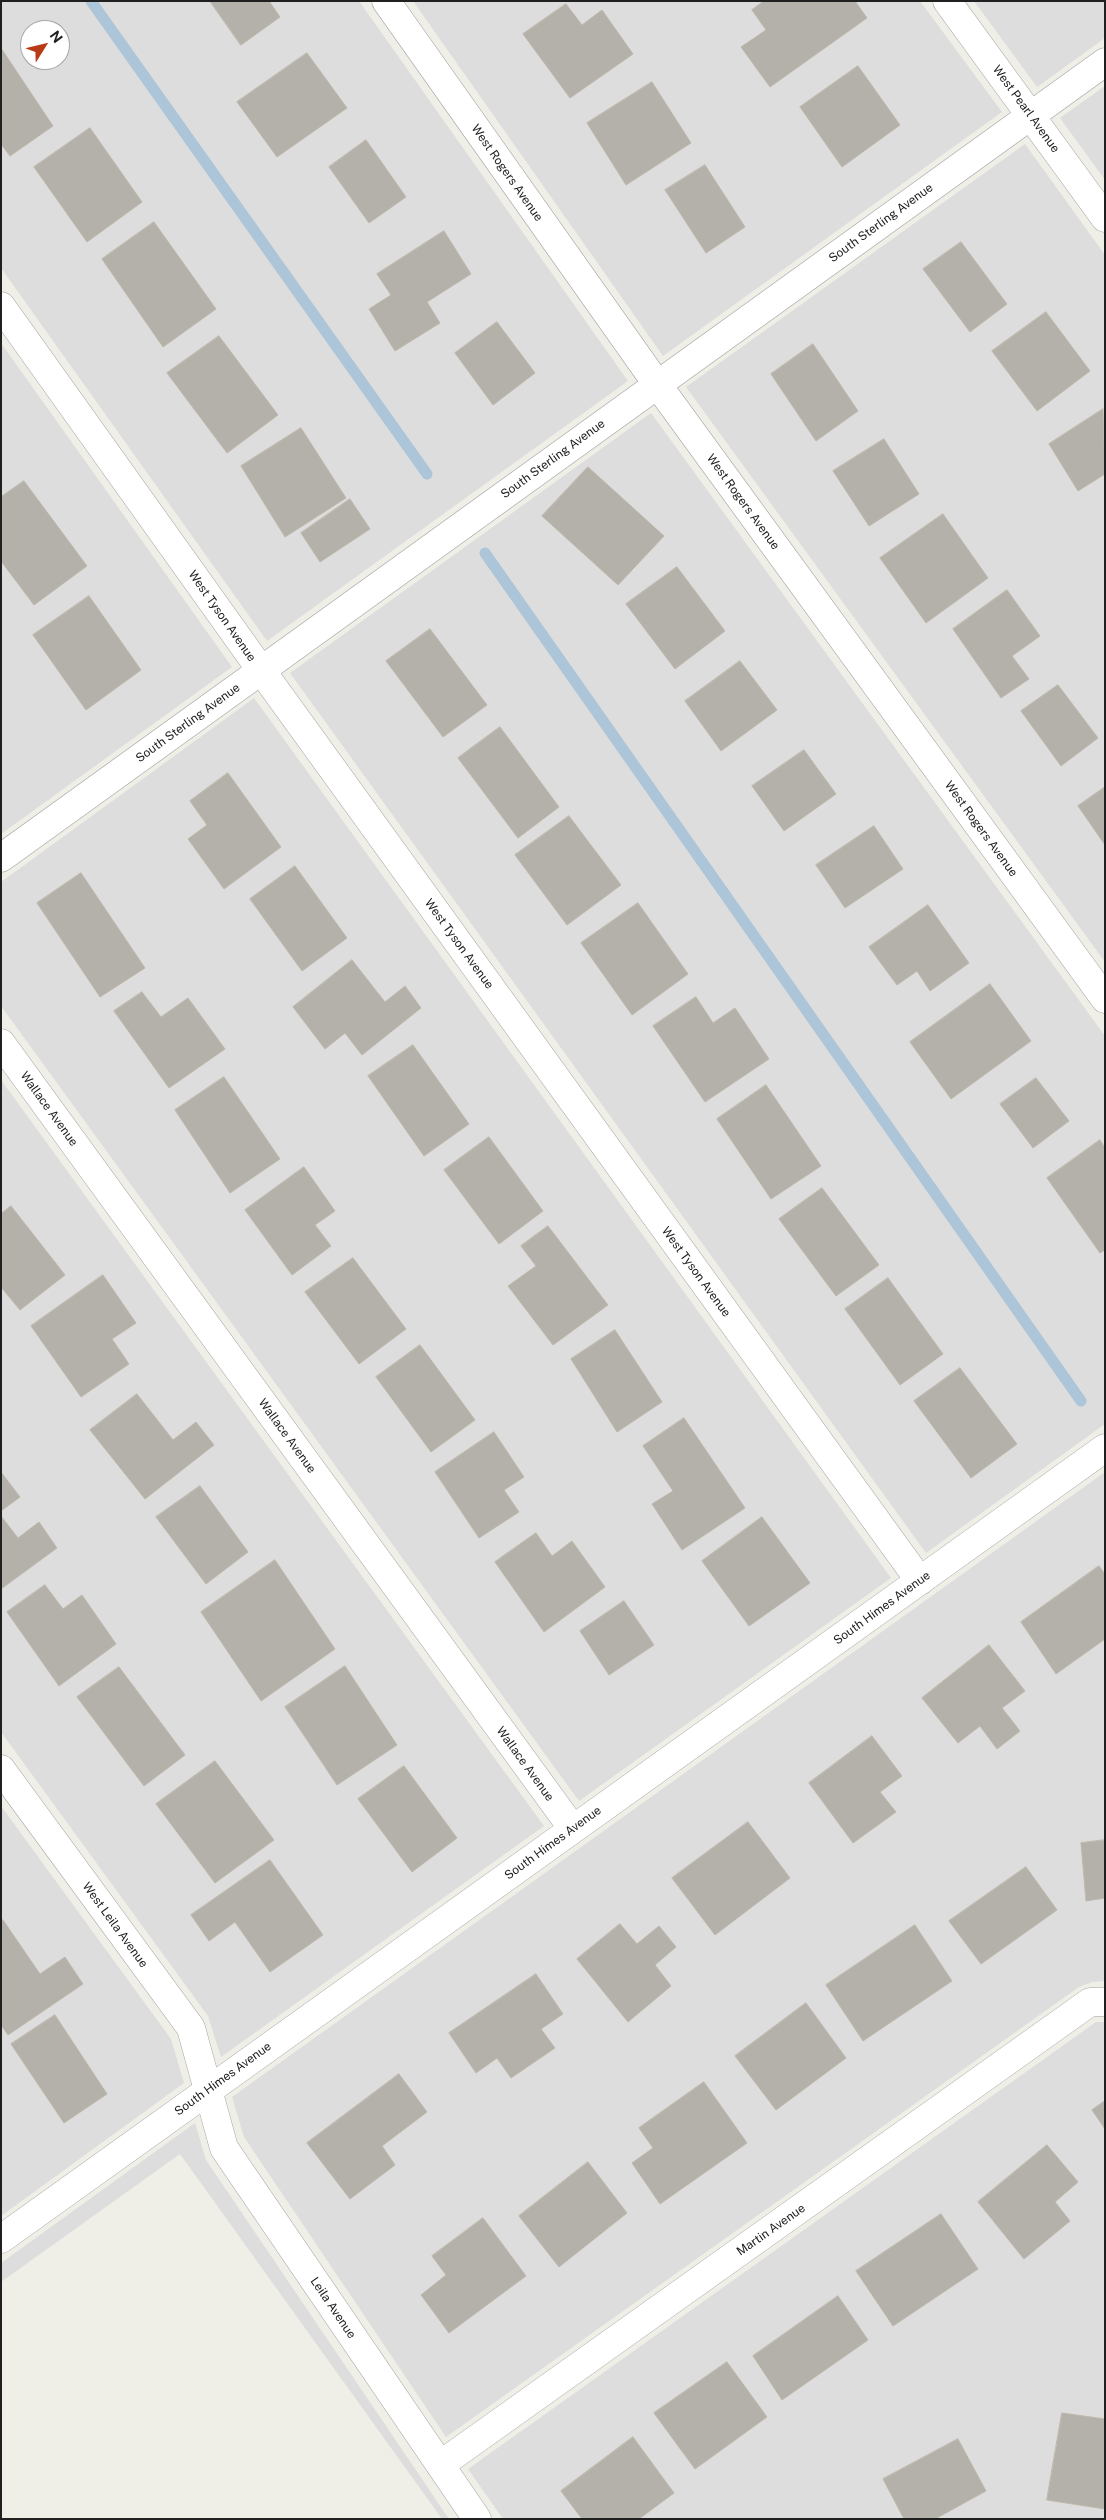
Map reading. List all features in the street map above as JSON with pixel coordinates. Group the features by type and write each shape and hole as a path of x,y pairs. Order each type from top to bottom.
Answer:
{"street":[{"name":"West Rogers Avenue","path":"386,1 657,384 1105,999"},
{"name":"West Pearl Avenue","path":"947,1 1105,218"},
{"name":"South Sterling Avenue","path":"1,858 1105,62"},
{"name":"West Tyson Avenue","path":"1,306 261,670 920,1581"},
{"name":"Wallace Avenue","path":"1,1043 573,1829"},
{"name":"South Himes Avenue","path":"1,2240 1105,1448"},
{"name":"West Leila Avenue","path":"1,1769 191,2028 208,2090"},
{"name":"Martin Avenue","path":"440,2465 1090,2002 1105,2002"},
{"name":"Leila Avenue","path":"208,2090 224,2148 476,2519"}],"shaded area":[{"path":"1,1 359,1 628,381 267,641 1,268"},
{"path":"413,1 920,1 1002,112 663,356"},
{"path":"974,1 1105,1 1105,38 1037,87"},
{"path":"1105,86 1105,180 1060,118"},
{"path":"1025,144 1105,255 1105,962 686,387"},
{"path":"1,343 232,667 1,834"},
{"path":"651,413 1105,1036 1105,1424 926,1553 290,673"},
{"path":"254,698 891,1578 579,1801 1,1006 1,882"},
{"path":"1,1080 544,1826 221,2057 208,2016 1,1732"},
{"path":"1105,1472 1105,1981 1092,1982 1079,1987 446,2437 244,2137 232,2097"},
{"path":"1,1806 171,2039 184,2083 1,2216"},
{"path":"1096,2022 1105,2022 1105,2519 503,2519 468,2469"},
{"path":"195,2123 206,2160 449,2519 442,2519 180,2154 1,2282 1,2263"}],"building":[{"path":"210,1 269,1 280,17 241,45"},
{"path":"764,1 855,1 867,18 770,87 741,47 766,30 752,10"},
{"path":"566,4 582,25 602,10 633,54 570,98 523,34"},
{"path":"1,48 53,126 10,156 1,144"},
{"path":"307,53 347,108 277,157 237,102"},
{"path":"858,66 900,125 842,167 800,107"},
{"path":"652,82 691,143 626,185 587,123"},
{"path":"90,128 142,202 87,242 34,167"},
{"path":"366,140 406,197 369,223 329,167"},
{"path":"705,165 745,227 706,253 665,190"},
{"path":"154,222 216,309 163,347 102,259"},
{"path":"444,231 471,274 427,302 440,323 395,351 369,309 391,295 377,274"},
{"path":"961,242 1007,304 970,332 923,269"},
{"path":"1046,312 1090,371 1037,411 992,351"},
{"path":"497,322 535,373 493,405 455,353"},
{"path":"219,336 278,415 227,453 167,373"},
{"path":"813,344 858,411 816,441 771,374"},
{"path":"1103,409 1105,474 1078,491 1049,444"},
{"path":"301,428 346,498 285,537 241,466"},
{"path":"884,439 919,494 869,526 833,471"},
{"path":"588,467 664,536 618,585 542,516"},
{"path":"24,481 87,566 34,605 1,561 1,497"},
{"path":"350,499 370,529 320,562 301,533"},
{"path":"943,514 988,578 926,623 880,558"},
{"path":"677,567 725,631 675,669 626,604"},
{"path":"1007,590 1040,636 1012,656 1029,679 1001,698 953,629"},
{"path":"89,596 141,670 86,710 33,635"},
{"path":"430,629 487,705 443,737 386,661"},
{"path":"740,661 777,710 721,751 685,701"},
{"path":"1058,685 1098,738 1061,766 1021,711"},
{"path":"500,727 559,807 518,838 458,758"},
{"path":"804,750 836,794 784,831 752,786"},
{"path":"228,773 281,847 224,889 188,839 207,825 190,801"},
{"path":"1105,787 1105,845 1078,806"},
{"path":"569,816 621,885 567,925 515,855"},
{"path":"874,826 903,869 845,908 816,865"},
{"path":"295,866 347,938 302,971 250,899"},
{"path":"81,873 145,968 100,997 37,903"},
{"path":"638,903 688,974 632,1015 581,943"},
{"path":"928,905 969,963 930,991 917,971 897,985 869,947"},
{"path":"352,960 385,1002 405,986 421,1008 362,1055 345,1033 325,1049 293,1007"},
{"path":"990,984 1031,1041 951,1099 910,1042"},
{"path":"142,992 161,1017 188,998 225,1049 169,1088 114,1011"},
{"path":"696,997 713,1023 735,1008 769,1059 705,1102 653,1026"},
{"path":"413,1045 469,1124 424,1156 368,1076"},
{"path":"224,1077 280,1159 230,1193 175,1110"},
{"path":"1036,1078 1069,1121 1033,1148 1000,1104"},
{"path":"766,1085 821,1166 771,1199 717,1119"},
{"path":"489,1137 543,1211 499,1244 444,1170"},
{"path":"1100,1140 1105,1148 1105,1250 1100,1253 1047,1178"},
{"path":"304,1167 335,1211 315,1225 331,1246 292,1275 245,1210"},
{"path":"822,1188 879,1265 836,1296 779,1219"},
{"path":"11,1206 65,1275 20,1310 1,1287 1,1214"},
{"path":"548,1226 608,1305 553,1345 508,1286 536,1266 521,1246"},
{"path":"353,1258 406,1329 359,1364 305,1292"},
{"path":"103,1275 136,1323 112,1339 129,1364 81,1397 31,1326"},
{"path":"888,1278 943,1354 900,1385 845,1309"},
{"path":"615,1330 662,1402 617,1432 571,1359"},
{"path":"420,1345 475,1420 431,1452 376,1377"},
{"path":"960,1368 1017,1444 971,1478 914,1401"},
{"path":"137,1394 173,1440 196,1422 214,1445 145,1499 90,1430"},
{"path":"684,1418 745,1508 682,1550 652,1504 673,1491 643,1446"},
{"path":"494,1432 524,1477 504,1490 519,1512 479,1538 435,1472"},
{"path":"1,1472 20,1497 1,1511"},
{"path":"200,1486 248,1552 206,1584 156,1517"},
{"path":"1,1516 18,1538 39,1522 57,1548 1,1589"},
{"path":"762,1517 810,1583 749,1626 702,1561"},
{"path":"536,1533 552,1556 572,1541 605,1587 544,1632 495,1562"},
{"path":"275,1560 335,1649 261,1701 201,1612"},
{"path":"1099,1566 1105,1574 1105,1639 1056,1674 1021,1622"},
{"path":"45,1585 63,1609 82,1595 116,1644 59,1686 7,1612"},
{"path":"624,1601 654,1645 609,1675 580,1631"},
{"path":"989,1645 1025,1691 1002,1708 1020,1731 997,1749 980,1726 958,1743 922,1698"},
{"path":"345,1666 397,1745 337,1785 285,1707"},
{"path":"119,1667 185,1755 144,1786 77,1697"},
{"path":"872,1736 902,1776 880,1792 896,1812 853,1843 809,1783"},
{"path":"215,1761 274,1840 215,1883 156,1804"},
{"path":"404,1766 457,1838 412,1872 358,1799"},
{"path":"748,1822 790,1878 715,1935 672,1878"},
{"path":"1105,1840 1105,1898 1086,1901 1081,1843"},
{"path":"270,1860 323,1935 270,1972 235,1922 209,1941 191,1915"},
{"path":"1026,1867 1057,1910 981,1964 949,1921"},
{"path":"3,1920 40,1974 65,1957 83,1984 8,2035 1,2025 1,1921"},
{"path":"620,1924 637,1944 659,1926 676,1947 655,1965 671,1986 628,2022 577,1959"},
{"path":"915,1925 952,1981 863,2041 826,1985"},
{"path":"536,1974 563,2014 541,2029 555,2048 511,2078 497,2058 476,2073 449,2033"},
{"path":"806,2003 846,2058 776,2110 735,2056"},
{"path":"55,2015 107,2094 64,2123 11,2044"},
{"path":"399,2074 427,2112 382,2146 395,2165 350,2199 307,2143"},
{"path":"704,2082 747,2143 660,2204 632,2163 653,2148 639,2128"},
{"path":"1105,2101 1105,2129 1092,2110"},
{"path":"1047,2145 1078,2182 1055,2202 1070,2221 1024,2259 978,2202"},
{"path":"588,2162 627,2213 559,2267 519,2216"},
{"path":"941,2214 978,2269 893,2326 856,2271"},
{"path":"483,2218 526,2276 449,2333 421,2295 446,2275 432,2256"},
{"path":"838,2296 868,2340 782,2400 753,2356"},
{"path":"727,2362 767,2417 695,2469 654,2413"},
{"path":"1062,2413 1105,2419 1105,2509 1047,2500"},
{"path":"633,2437 674,2493 639,2519 582,2519 561,2491"},
{"path":"958,2439 986,2491 935,2519 904,2519 883,2479"}],"waterway":[{"path":"91,1 427,474"},
{"path":"485,553 1081,1401"}]}
